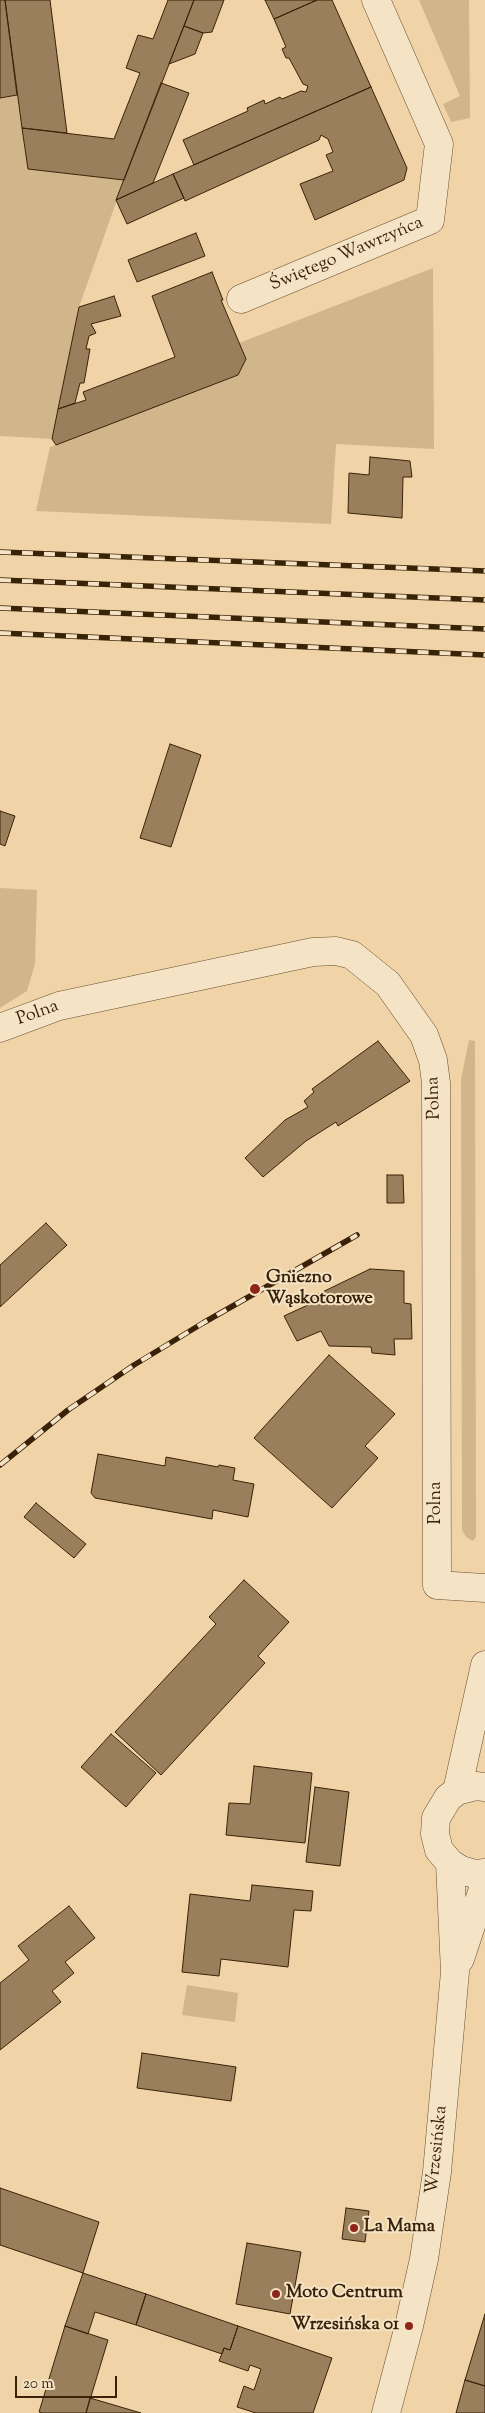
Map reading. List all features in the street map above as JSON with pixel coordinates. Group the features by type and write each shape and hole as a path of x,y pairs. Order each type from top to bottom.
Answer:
{"street":[{"name":"Świętego Wawrzyńca","path":"241,299 430,220 439,144 376,0"},
{"name":"Polna","path":"0,1028 58,1006 313,952 336,952 352,955 388,984 424,1035 433,1060 436,1084 437,1585 485,1588"},
{"path":"457,1791 485,1665"},
{"path":"479,1698 485,1732"},
{"path":"485,1787 476,1786 457,1791 444,1803 436,1818 435,1834 439,1850 450,1863 461,1870 475,1874 485,1872"},
{"name":"Wrzesińska","path":"386,2413 424,2259 437,2172 455,1972 450,1863"},
{"name":"Wrzesińska","path":"455,1972 477,1932 485,1883"}],"shaded area":[{"path":"419,0 469,0 470,118 451,122 443,104 460,96"},
{"path":"17,95 28,169 124,180 79,307 52,439 0,436 0,98"},
{"path":"433,268 434,449 336,444 331,524 36,511 50,447 238,375 239,343"},
{"path":"0,888 37,890 35,964 27,991 0,1008"},
{"path":"469,1040 475,1041 476,1537 473,1541 466,1537 462,1530 461,1079"},
{"path":"187,1985 238,1993 235,2022 182,2015"}],"building":[{"path":"0,0 5,0 17,95 0,98"},
{"path":"5,0 50,0 67,133 22,128"},
{"path":"168,0 194,0 124,180 28,169 22,128 114,139 140,73 126,68 138,35 153,39"},
{"path":"194,0 224,0 212,32 203,33 184,26"},
{"path":"265,0 317,0 274,19"},
{"path":"317,0 332,0 371,87 194,165 183,140 248,111 247,108 264,100 265,104 280,97 282,99 301,91 306,92 308,86 303,84 282,49 286,47 274,19"},
{"path":"184,26 203,33 195,54 169,64"},
{"path":"161,83 189,93 153,183 116,200"},
{"path":"371,87 407,168 404,180 315,220 300,184 333,171 326,155 333,152 328,139 321,135 319,140 185,201 173,174"},
{"path":"173,174 184,198 127,224 116,200"},
{"path":"196,233 205,256 137,282 128,260"},
{"path":"212,272 223,300 221,300 246,359 238,375 56,445 52,439 58,409 86,400 83,392 175,357 152,296"},
{"path":"114,296 121,316 91,324 96,333 89,336 86,349 90,349 84,383 80,383 75,403 58,409 79,307"},
{"path":"370,457 410,461 412,477 403,477 402,518 348,513 349,473 369,475"},
{"path":"170,744 201,755 171,847 140,838"},
{"path":"0,811 15,816 5,846 0,844"},
{"path":"378,1041 410,1081 338,1126 336,1122 306,1141 263,1177 245,1158 285,1120 308,1107 304,1101 314,1092 312,1089"},
{"path":"387,1175 403,1175 404,1203 387,1203"},
{"path":"46,1223 67,1245 0,1307 0,1265"},
{"name":"Gniezno Wąskotorowe","path":"370,1269 404,1271 404,1303 411,1304 412,1339 394,1339 395,1355 372,1353 371,1347 329,1346 321,1331 297,1341 284,1316 310,1304 308,1299"},
{"path":"329,1355 395,1414 365,1446 378,1458 332,1508 254,1438"},
{"path":"98,1454 165,1466 166,1457 218,1467 219,1465 235,1468 233,1480 254,1484 248,1517 213,1510 212,1519 95,1498 91,1493"},
{"path":"36,1503 86,1544 74,1558 24,1517"},
{"path":"244,1580 289,1622 258,1656 265,1663 161,1775 115,1732 216,1624 209,1617"},
{"path":"111,1734 156,1773 126,1807 81,1767"},
{"path":"254,1766 312,1773 305,1843 226,1835 229,1803 250,1804"},
{"path":"315,1787 349,1792 340,1866 306,1862"},
{"path":"252,1885 313,1891 311,1911 294,1910 288,1967 221,1959 219,1976 182,1972 190,1894 250,1901"},
{"path":"69,1906 95,1938 65,1962 74,1973 52,1991 61,2002 0,2050 0,1983 29,1960 18,1946"},
{"path":"142,2053 236,2067 231,2101 137,2088"},
{"path":"0,2188 99,2222 83,2273 0,2245"},
{"path":"346,2208 369,2211 365,2242 342,2239"},
{"path":"247,2243 301,2252 290,2314 236,2304"},
{"path":"83,2273 146,2294 136,2325 95,2312 88,2334 65,2326"},
{"path":"146,2294 238,2326 230,2350 224,2348 222,2354 136,2325"},
{"path":"485,2314 485,2386 465,2380"},
{"path":"65,2326 108,2340 86,2413 39,2412"},
{"path":"238,2326 332,2358 313,2413 256,2413 237,2407 244,2386 254,2390 261,2369 250,2365 248,2371 219,2361 224,2348 230,2350"},
{"path":"465,2380 485,2386 485,2413 456,2413"},
{"path":"90,2398 141,2413 86,2413"}],"railway":[{"path":"0,552 485,571"},
{"path":"0,580 485,600"},
{"path":"0,608 485,629"},
{"path":"0,633 485,655"},
{"path":"0,1465 68,1410 134,1365 203,1323 357,1235"}],"place":[{"name":"Gniezno Wąskotorowe","path":"255,1289"},
{"name":"La Mama","path":"354,2228"},
{"name":"Moto Centrum","path":"276,2294"},
{"name":"Wrzesińska 01","path":"409,2326"}]}
